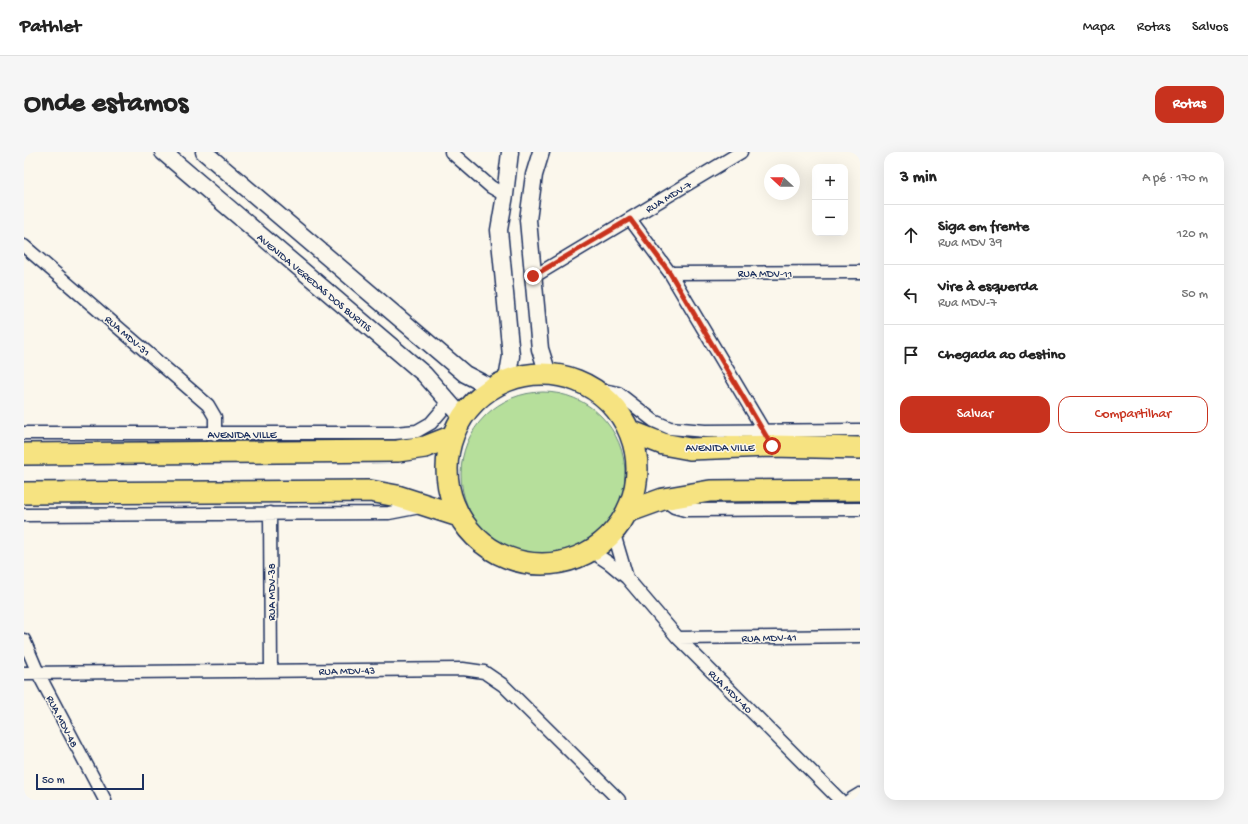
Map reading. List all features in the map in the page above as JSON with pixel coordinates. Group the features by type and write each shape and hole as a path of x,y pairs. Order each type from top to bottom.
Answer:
{"highway":[{"path":"548,374 574,379 597,391 617,409 630,431 637,458 636,488 627,512 614,534 591,551 574,559 551,565 523,563 496,554 476,539 459,516 449,491 446,468 453,436 456,409 475,401 499,384 528,375 548,374"},
{"name":"AVENIDA VILLE","path":"630,431 663,444 690,449 768,438 860,448"},
{"name":"AVENIDA VILLE","path":"24,454 398,451 425,447 453,436"},
{"path":"627,512 663,499 710,491 860,490"},
{"path":"24,493 370,491 397,496 459,516"}],"street":[{"name":"AVENIDA VEREDAS DOS BURITIS","path":"163,152 424,374 456,409"},
{"path":"204,152 465,374 499,384 511,356 499,230 510,152"},
{"path":"451,152 491,187 505,195"},
{"path":"541,152 534,175 528,220 540,349 548,374"},
{"name":"RUA MDV-7","path":"533,276 741,152"},
{"path":"630,219 670,273 768,438"},
{"name":"RUA MDV-31","path":"24,246 208,405 215,417 215,434"},
{"name":"RUA MDV-11","path":"670,273 860,272"},
{"name":"AVENIDA VILLE","path":"597,391 618,393 654,421 670,428 768,438 860,430"},
{"name":"AVENIDA VILLE","path":"24,434 394,433 417,431 456,409"},
{"path":"663,499 674,507 685,510 860,509"},
{"path":"24,515 389,512 426,506"},
{"name":"RUA MDV-38","path":"270,513 271,670"},
{"name":"RUA MDV-40","path":"614,534 627,578"},
{"name":"RUA MDV-40","path":"591,551 609,562 627,578 678,638 840,800"},
{"name":"RUA MDV-41","path":"678,638 860,636"},
{"name":"RUA MDV-48","path":"24,640 38,673 105,800"},
{"name":"RUA MDV-43","path":"24,673 463,668 484,672 503,685 619,800"},
{"path":"850,800 860,794"}],"green space":[{"path":"543,392 567,396 588,406 601,416 611,429 621,450 625,474 621,498 611,519 601,532 588,542 567,552 543,556 519,552 498,542 485,532 475,519 465,498 461,474 465,450 475,429 485,416 498,406 519,396"}],"route":[{"path":"533,276 630,219 670,273 764,430 772,446"}]}
